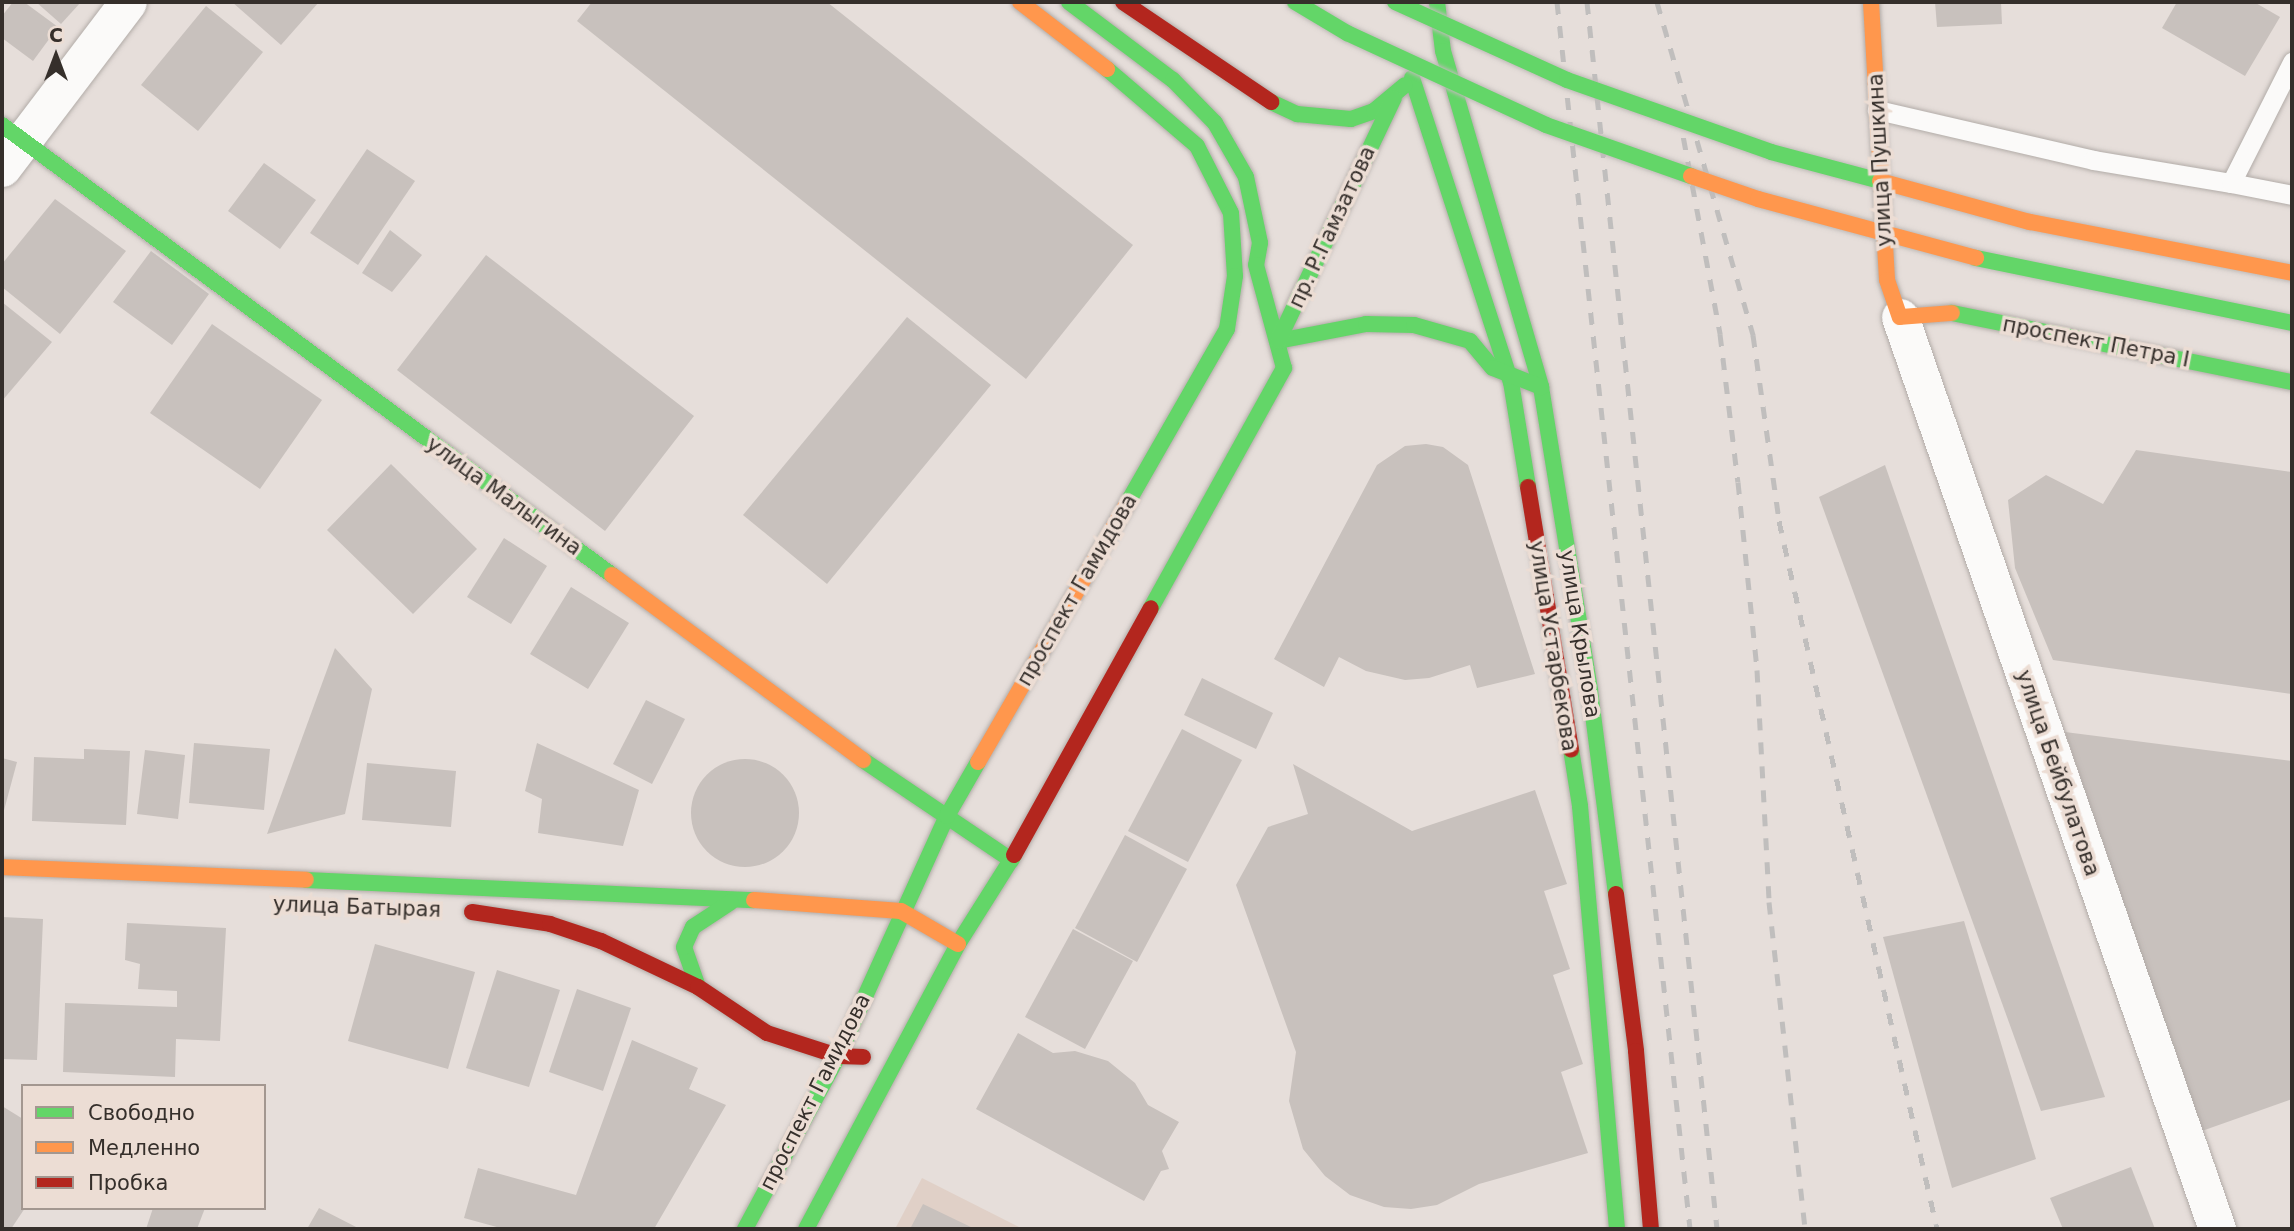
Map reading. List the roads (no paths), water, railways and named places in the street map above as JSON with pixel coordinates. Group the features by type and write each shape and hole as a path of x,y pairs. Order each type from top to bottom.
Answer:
{"main road":[{"name":"проспект Гамидова","path":"746,1229 838,1056 901,911 947,816 1227,329 1235,276 1231,213 1219,182 1197,146 1140,95 1020,2"},
{"path":"1069,2 1173,80 1214,123 1246,177 1260,243 1256,265 1283,363"},
{"name":"пр. Р.Гамзатова","path":"1123,2 1255,95 1297,114 1351,119 1394,98"},
{"path":"1295,2 1348,33 1545,125 1758,199 2019,270 2292,323"},
{"path":"1395,2 1567,80 1771,152 2030,222 2292,273"},
{"path":"1437,2 1443,51"},
{"name":"улица Пушкина","path":"1871,2 1888,280 1899,317"},
{"name":"пр. Р.Гамзатова","path":"1278,341 1394,98 1443,51"},
{"name":"улица Крылова","path":"1443,51 1497,248 1542,387 1594,718 1636,1051 1651,1229"},
{"name":"улица Устарбекова","path":"1412,78 1509,376 1580,806 1617,1229"},
{"name":"улица Малыгина","path":"9,144 916,799 947,816 1012,860"},
{"name":"проспект Петра I","path":"1899,317 1942,311 2292,382"},
{"path":"1278,341 1367,324 1414,325 1470,341 1493,368 1542,387"},
{"path":"806,1229 895,1058 958,944 1012,860 1283,363 1332,334 1367,324"},
{"name":"улица Батырая","path":"2,867 731,902 811,902 901,911"},
{"path":"698,987 684,947 693,927 731,902"},
{"name":"улица Батырая","path":"449,911 550,923 601,941 698,987 767,1033 838,1056 895,1058"},
{"path":"901,911 958,944"}],"street":[{"path":"9,144 128,2"},
{"name":"улица Бейбулатова","path":"1899,317 2217,1229"}],"lane":[{"path":"2231,183 2292,62"},
{"path":"1877,110 2093,160 2292,195"}],"railway":[{"path":"1557,2 1690,1229"},
{"path":"1587,2 1717,1229"},
{"path":"1657,2 1753,335 1779,521 1937,1229"},
{"path":"1679,114 1720,334 1738,482 1757,670 1769,902 1805,1229"}]}
